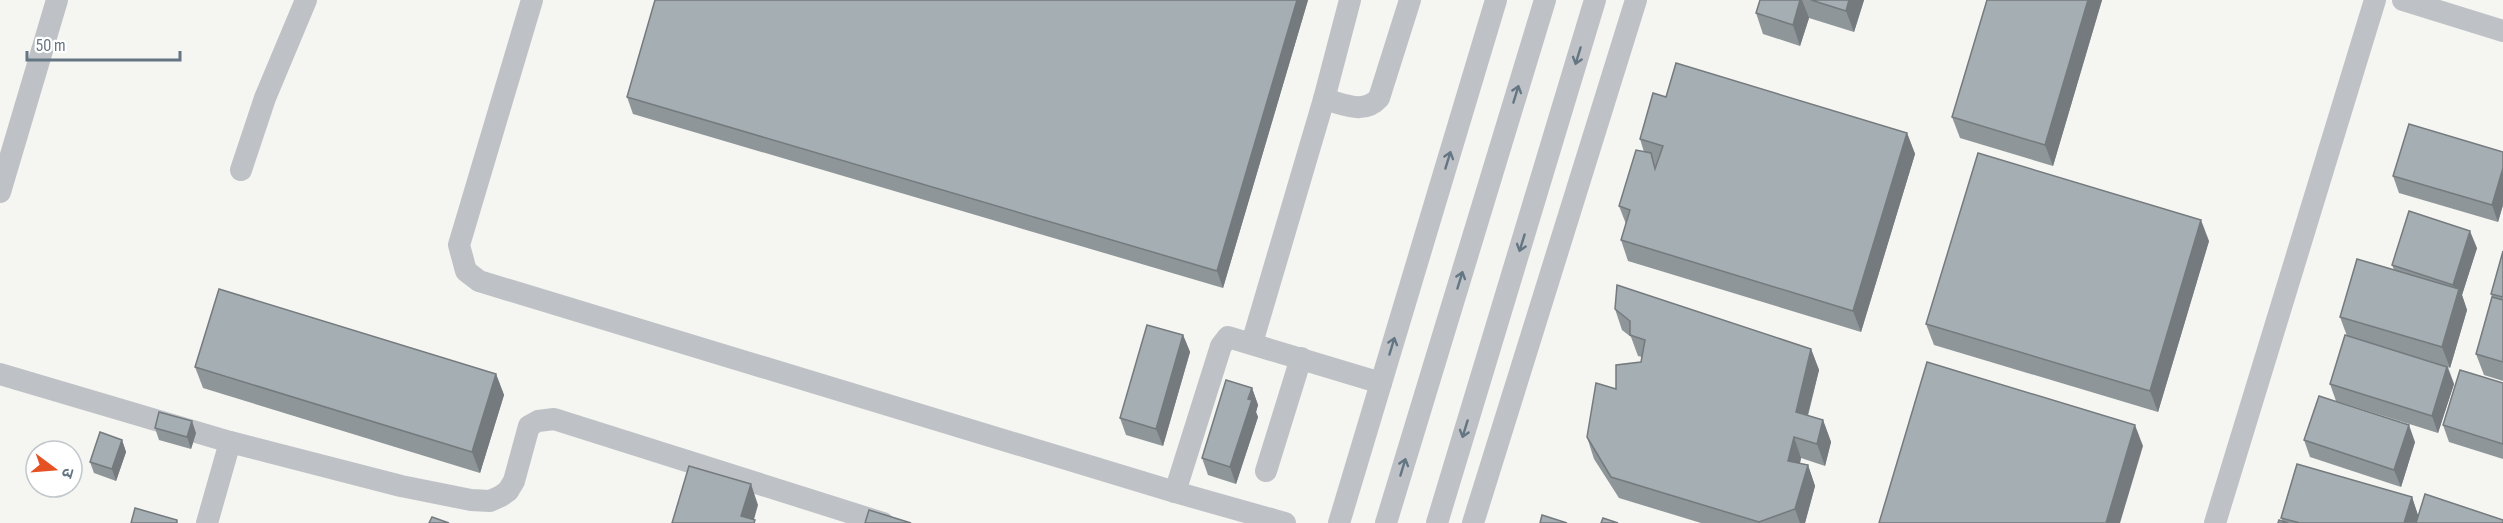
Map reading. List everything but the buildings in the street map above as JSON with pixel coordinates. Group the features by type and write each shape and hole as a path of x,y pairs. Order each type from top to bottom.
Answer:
{"street":[{"path":"0,192 10,121 57,0"},
{"path":"241,170 258,116 306,0"},
{"path":"532,0 459,244 466,271 479,281 1175,492 1285,523"},
{"path":"1252,343 1324,99 1350,0"},
{"path":"1324,99 1362,108 1372,106 1379,98 1410,0"},
{"path":"1339,523 1496,0"},
{"path":"1386,523 1545,0"},
{"path":"1437,523 1595,0"},
{"path":"1473,523 1636,0"},
{"path":"2215,523 2375,0"},
{"path":"2403,0 2503,31"},
{"path":"1175,492 1221,346 1227,337 1381,383"},
{"path":"1266,471 1302,358"},
{"path":"0,374 230,442 401,486 471,500 490,501 501,496 514,481 530,426 538,421 554,419 882,523"},
{"path":"207,523 230,442"}]}
